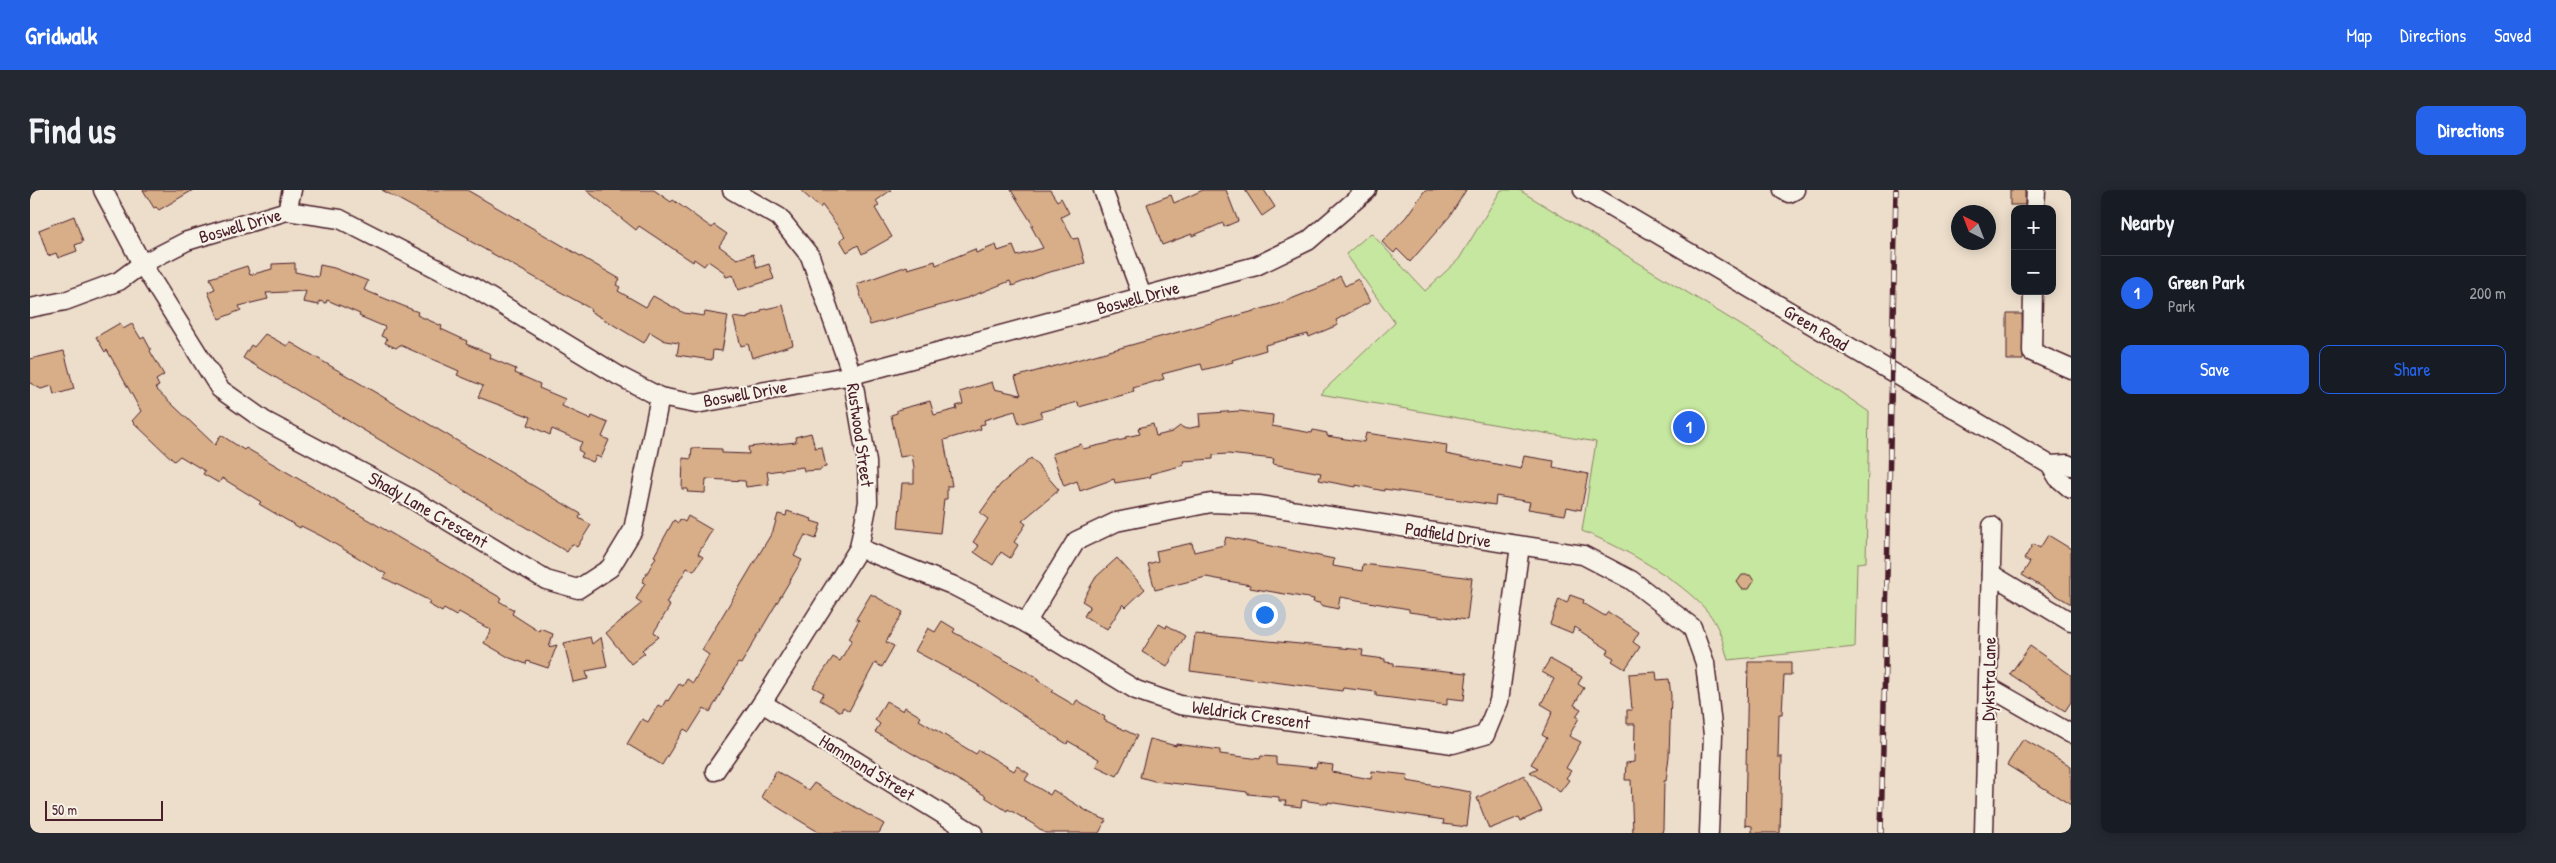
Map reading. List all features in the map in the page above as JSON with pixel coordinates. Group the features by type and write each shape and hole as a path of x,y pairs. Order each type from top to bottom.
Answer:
{"street":[{"name":"Shady Lane Crescent","path":"103,190 142,264 220,389 266,421 412,499 546,580 578,589 610,568 633,530 660,397"},
{"path":"287,211 292,190"},
{"name":"Rustwood Street","path":"715,771 762,704 859,548 868,502 867,462 852,374 810,256 779,217 732,190"},
{"path":"1103,190 1142,296"},
{"name":"Boswell Drive","path":"30,308 65,301 119,281 142,264 187,241 287,211 340,219 471,286 618,376 660,397 696,404 852,374 1256,266 1308,240 1367,190"},
{"name":"Green Road","path":"1583,190 2050,465 2058,478 2071,489"},
{"path":"1784,190 1789,193 1794,190"},
{"path":"2035,205 2036,190"},
{"path":"2033,295 2032,352 2071,369"},
{"name":"Green Road","path":"2050,465 2067,464 2071,466"},
{"name":"Padfield Drive","path":"1026,623 1076,541 1116,522 1211,503 1259,505 1583,555 1631,580 1692,627 1705,663 1713,735 1709,833"},
{"name":"Dykstra Lane","path":"1984,833 1992,526"},
{"name":"Weldrick Crescent","path":"859,548 952,585 1026,623 1136,690 1180,705 1453,744 1485,735 1499,701 1520,546"},
{"path":"1991,574 2071,622"},
{"path":"1989,687 2071,734"},
{"name":"Hammond Street","path":"762,704 973,833"}],"green space":[{"path":"1501,190 1519,190 1762,338 1869,412 1866,562 1857,563 1855,647 1728,660 1715,622 1695,599 1666,576 1631,554 1582,531 1596,442 1320,394 1395,323 1346,254 1371,233 1425,291 1459,259"}],"building":[{"path":"143,190 193,190 159,210 156,207 154,208"},
{"path":"382,190 467,190 620,279 616,285 620,287 618,291 646,307 653,296 684,313 704,316 705,312 728,316 722,351 713,350 712,360 677,355 679,343 665,341 650,332 644,343 590,311 591,309"},
{"path":"586,190 654,190 671,202 673,200 712,228 714,225 727,234 719,246 737,259 753,254 757,268 769,264 774,279 738,290 733,275 726,277 724,272 708,261 704,266 694,259 693,262 639,226 636,230"},
{"path":"800,190 891,190 876,201 879,206 875,208 892,237 862,254 858,245 847,252 840,240 845,236 822,205 820,208"},
{"path":"1011,190 1050,190 1057,201 1061,198 1069,213 1061,217 1073,239 1078,238 1085,263 1046,273 1012,286 1010,281 967,298 870,325 857,284 907,266 908,269 935,261 936,265 975,249 976,253 996,245 998,251 1013,246 1017,256 1043,248 1031,226 1033,225"},
{"path":"1203,190 1226,190 1238,221 1224,227 1223,223 1192,236 1192,234 1162,245 1147,204 1171,195 1174,203"},
{"path":"1245,190 1264,190 1275,207 1262,216"},
{"path":"1425,190 1466,190 1450,216 1410,262 1397,249 1394,253 1382,242 1406,217"},
{"path":"2010,190 2025,190 2025,205 2010,205"},
{"path":"74,216 83,242 75,245 77,251 58,258 56,253 48,256 39,230"},
{"path":"295,263 295,272 318,277 320,265 334,268 368,281 364,290 418,312 417,315 442,326 441,329 467,341 466,344 491,354 490,358 516,369 515,373 540,384 539,388 565,399 562,406 591,419 592,416 608,423 602,437 609,440 601,458 596,456 593,462 581,457 583,453 578,450 582,442 552,429 550,435 528,425 531,417 478,397 483,386 457,375 459,371 400,345 396,348 385,343 387,339 381,336 385,327 327,300 326,303 319,301 319,305 303,302 306,291 266,293 268,299 239,306 241,310 219,319 208,292 215,289 210,278 247,266 250,275 272,269 272,264"},
{"path":"1340,276 1345,286 1358,279 1370,302 1336,320 1338,325 1309,337 1308,334 1265,345 1266,350 1232,360 1233,362 1203,370 1201,364 1162,374 1164,379 1133,388 1134,392 1079,407 1078,402 1040,412 1042,417 1019,424 1015,411 984,420 985,424 980,425 981,429 944,440 952,486 947,486 947,499 944,499 940,533 898,528 902,483 914,483 914,468 912,455 900,457 891,415 897,413 897,410 930,401 934,415 957,409 956,406 963,404 960,392 992,382 994,389 1021,395 1015,377 1276,305 1326,285"},
{"path":"783,305 793,345 752,358 748,344 741,346 733,317 748,319 747,317 761,312 761,310"},
{"path":"2007,314 2022,314 2023,360 2007,360"},
{"path":"120,323 123,329 132,324 141,339 144,337 151,350 164,375 156,380 159,386 155,388 215,445 221,435 244,450 246,448 501,598 499,601 514,610 512,614 540,632 541,629 553,634 549,647 557,645 548,668 527,661 526,664 510,658 484,643 491,630 459,612 456,616 444,609 442,612 428,604 430,601 384,578 386,574 321,536 301,526 300,528 259,504 261,502 222,478 219,483 203,474 205,471 180,456 174,461 132,421 141,411 107,350 105,352 96,337"},
{"path":"265,334 287,346 290,342 581,514 579,518 591,525 577,547 572,544 567,552 243,358 251,345 254,347"},
{"path":"64,351 74,389 54,395 52,386 41,389 30,383 30,359"},
{"path":"1239,411 1273,415 1272,426 1312,433 1313,430 1327,433 1327,436 1364,442 1366,433 1447,445 1446,454 1521,469 1524,456 1554,461 1553,467 1588,474 1581,510 1567,507 1565,515 1528,509 1530,502 1496,496 1495,505 1384,489 1384,491 1356,485 1356,487 1319,480 1321,473 1273,464 1274,459 1228,454 1213,455 1213,459 1183,461 1184,465 1150,474 1151,477 1115,483 1114,479 1080,491 1077,481 1064,486 1052,454 1081,444 1083,449 1126,439 1125,437 1140,434 1138,428 1153,424 1156,436 1172,432 1180,426 1186,429 1200,426 1199,414"},
{"path":"811,433 815,448 822,447 826,467 821,468 821,470 804,471 803,467 767,472 769,484 746,487 745,481 706,479 705,493 687,492 688,489 682,489 683,458 691,459 692,448 722,449 722,453 749,454 748,447 796,442 795,437"},
{"path":"1031,458 1059,490 1022,521 1026,524 1014,542 1018,545 1010,558 1001,552 993,565 974,552 979,546 973,542 988,519 980,513 1000,485"},
{"path":"787,511 821,524 816,539 805,535 794,556 802,560 741,664 738,663 710,712 704,708 689,732 684,729 662,765 627,744 642,719 648,722 658,705 662,707 666,700 668,701 679,684 683,686 687,679 693,683 709,655 702,650 773,531 778,514 786,516"},
{"path":"688,516 712,530 698,554 703,557 694,571 687,568 666,603 670,606 654,632 659,637 642,650 645,653 631,664 606,633 642,603 636,599 645,583 642,582 656,557 654,556 674,520 678,523 680,519 685,522"},
{"path":"2048,535 2071,549 2071,604 2022,575 2030,562 2024,559 2033,544 2040,548"},
{"path":"1226,537 1334,559 1333,566 1362,571 1363,564 1472,578 1467,620 1409,612 1409,609 1340,597 1338,609 1320,605 1320,603 1313,602 1314,599 1250,588 1250,585 1206,577 1155,590 1148,564 1158,561 1156,551 1192,543 1194,552 1224,545"},
{"path":"1117,558 1145,589 1126,607 1123,604 1107,630 1084,616 1090,606 1082,601 1096,577"},
{"path":"1742,575 1750,575 1754,581 1749,589 1742,589 1737,582"},
{"path":"871,594 903,612 886,642 894,646 882,667 875,663 849,711 843,707 841,712 820,700 824,693 813,687 833,657 840,661 852,640 849,638 859,620 856,619"},
{"path":"1570,595 1584,600 1583,603 1605,616 1608,612 1639,632 1633,642 1640,647 1625,669 1612,661 1614,658 1607,654 1609,650 1574,627 1572,633 1550,624 1559,599 1567,603"},
{"path":"942,621 955,629 953,632 1038,678 1037,680 1054,690 1052,692 1074,705 1077,700 1105,717 1104,720 1137,736 1117,776 1096,766 1099,759 1068,741 1067,744 978,685 915,651 928,628 935,632"},
{"path":"1159,624 1166,628 1167,625 1185,636 1167,667 1142,652"},
{"path":"1195,634 1363,650 1362,656 1385,659 1385,662 1394,663 1394,666 1467,673 1464,700 1447,698 1447,705 1376,696 1376,692 1343,688 1342,691 1190,671"},
{"path":"590,637 592,644 601,637 607,667 586,671 588,679 573,682 564,643"},
{"path":"2030,646 2071,675 2071,702 2065,711 2010,674"},
{"path":"1550,659 1582,677 1578,684 1584,688 1574,705 1581,709 1576,716 1579,718 1569,736 1581,742 1566,768 1571,771 1566,778 1569,780 1560,792 1530,772 1538,768 1531,764 1547,738 1542,735 1553,711 1541,704 1554,679 1542,672"},
{"path":"1748,662 1791,662 1791,675 1784,675 1782,714 1779,714 1778,757 1782,757 1780,833 1752,833 1752,826 1745,825"},
{"path":"1656,672 1657,680 1669,679 1671,696 1669,756 1666,781 1664,781 1663,829 1662,833 1633,833 1631,780 1625,780 1626,763 1634,762 1635,724 1627,724 1627,710 1632,710 1629,674"},
{"path":"886,701 903,711 905,707 921,717 919,720 976,754 979,750 1014,771 1017,766 1029,774 1025,780 1050,795 1053,790 1090,813 1106,820 1099,833 1045,833 1008,809 1007,811 986,796 875,732 880,724 875,720"},
{"path":"1150,739 1176,746 1176,744 1220,750 1220,754 1260,759 1261,756 1276,757 1276,764 1316,768 1317,763 1333,765 1332,772 1371,779 1372,771 1408,775 1407,781 1471,792 1467,827 1443,824 1444,820 1328,802 1328,804 1302,800 1301,807 1285,805 1286,801 1279,801 1279,797 1154,781 1140,777"},
{"path":"2023,739 2071,766 2071,805 2007,765"},
{"path":"776,771 809,790 814,783 884,824 879,833 820,833 761,797"},
{"path":"1524,775 1542,811 1521,821 1519,817 1489,829 1477,798"}],"railway":[{"path":"1881,833 1896,190"}],"place":[{"name":"Green Park","path":"1689,427"}]}
